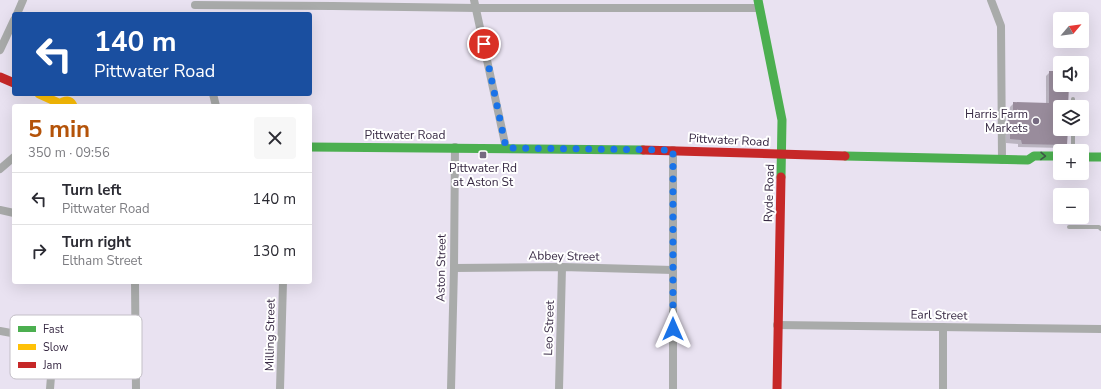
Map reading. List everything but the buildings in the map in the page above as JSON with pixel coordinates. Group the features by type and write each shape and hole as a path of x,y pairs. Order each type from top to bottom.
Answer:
{"main road":[{"name":"Ryde Road","path":"758,4 782,120 777,389"},
{"path":"0,77 12,82"},
{"path":"43,96 59,104"},
{"path":"62,104 67,101 71,102 72,104"},
{"name":"Pittwater Road","path":"312,147 673,150 782,155 1002,160 1028,160 1034,156 1053,156"},
{"path":"1089,157 1101,157"},
{"name":"Pittwater Road","path":"1028,160 1034,164 1053,165"},
{"path":"1089,165 1101,165"}],"street":[{"path":"18,12 23,0"},
{"path":"990,0 1001,26 1002,160"},
{"path":"195,3 758,4"},
{"path":"475,4 506,148"},
{"path":"0,50 12,24"},
{"name":"Aston Street","path":"451,389 455,147"},
{"path":"673,150 673,389"},
{"path":"0,169 12,159"},
{"path":"0,210 12,213"},
{"name":"Abbey Street","path":"454,268 562,267 673,270"},
{"name":"Leo Street","path":"559,389 562,267"},
{"path":"135,284 135,315"},
{"name":"Milling Street","path":"280,389 283,284"},
{"name":"Earl Street","path":"777,326 1101,329"},
{"path":"943,327 944,389"},
{"path":"0,331 10,333"},
{"path":"50,389 51,379"},
{"path":"136,379 136,389"}],"lane":[{"path":"1069,227 1099,227 1101,229"}],"traffic: fast":[{"path":"758,0 782,120 781,177"},
{"path":"312,147 643,150"},
{"path":"845,156 1028,160 1034,156 1053,156"},
{"path":"1089,157 1101,157"}],"traffic: slow":[{"path":"43,96 61,104"},
{"path":"62,104 63,102 68,101 72,104"}],"traffic: jam":[{"path":"0,77 12,82"},
{"path":"643,150 845,156"},
{"path":"777,389 781,177"}],"place":[{"name":"Harris Farm Markets","path":"1036,121"},
{"name":"Pittwater Rd at Aston St","path":"483,155"}],"route":[{"path":"484,44 506,148 673,150 673,329"}]}
